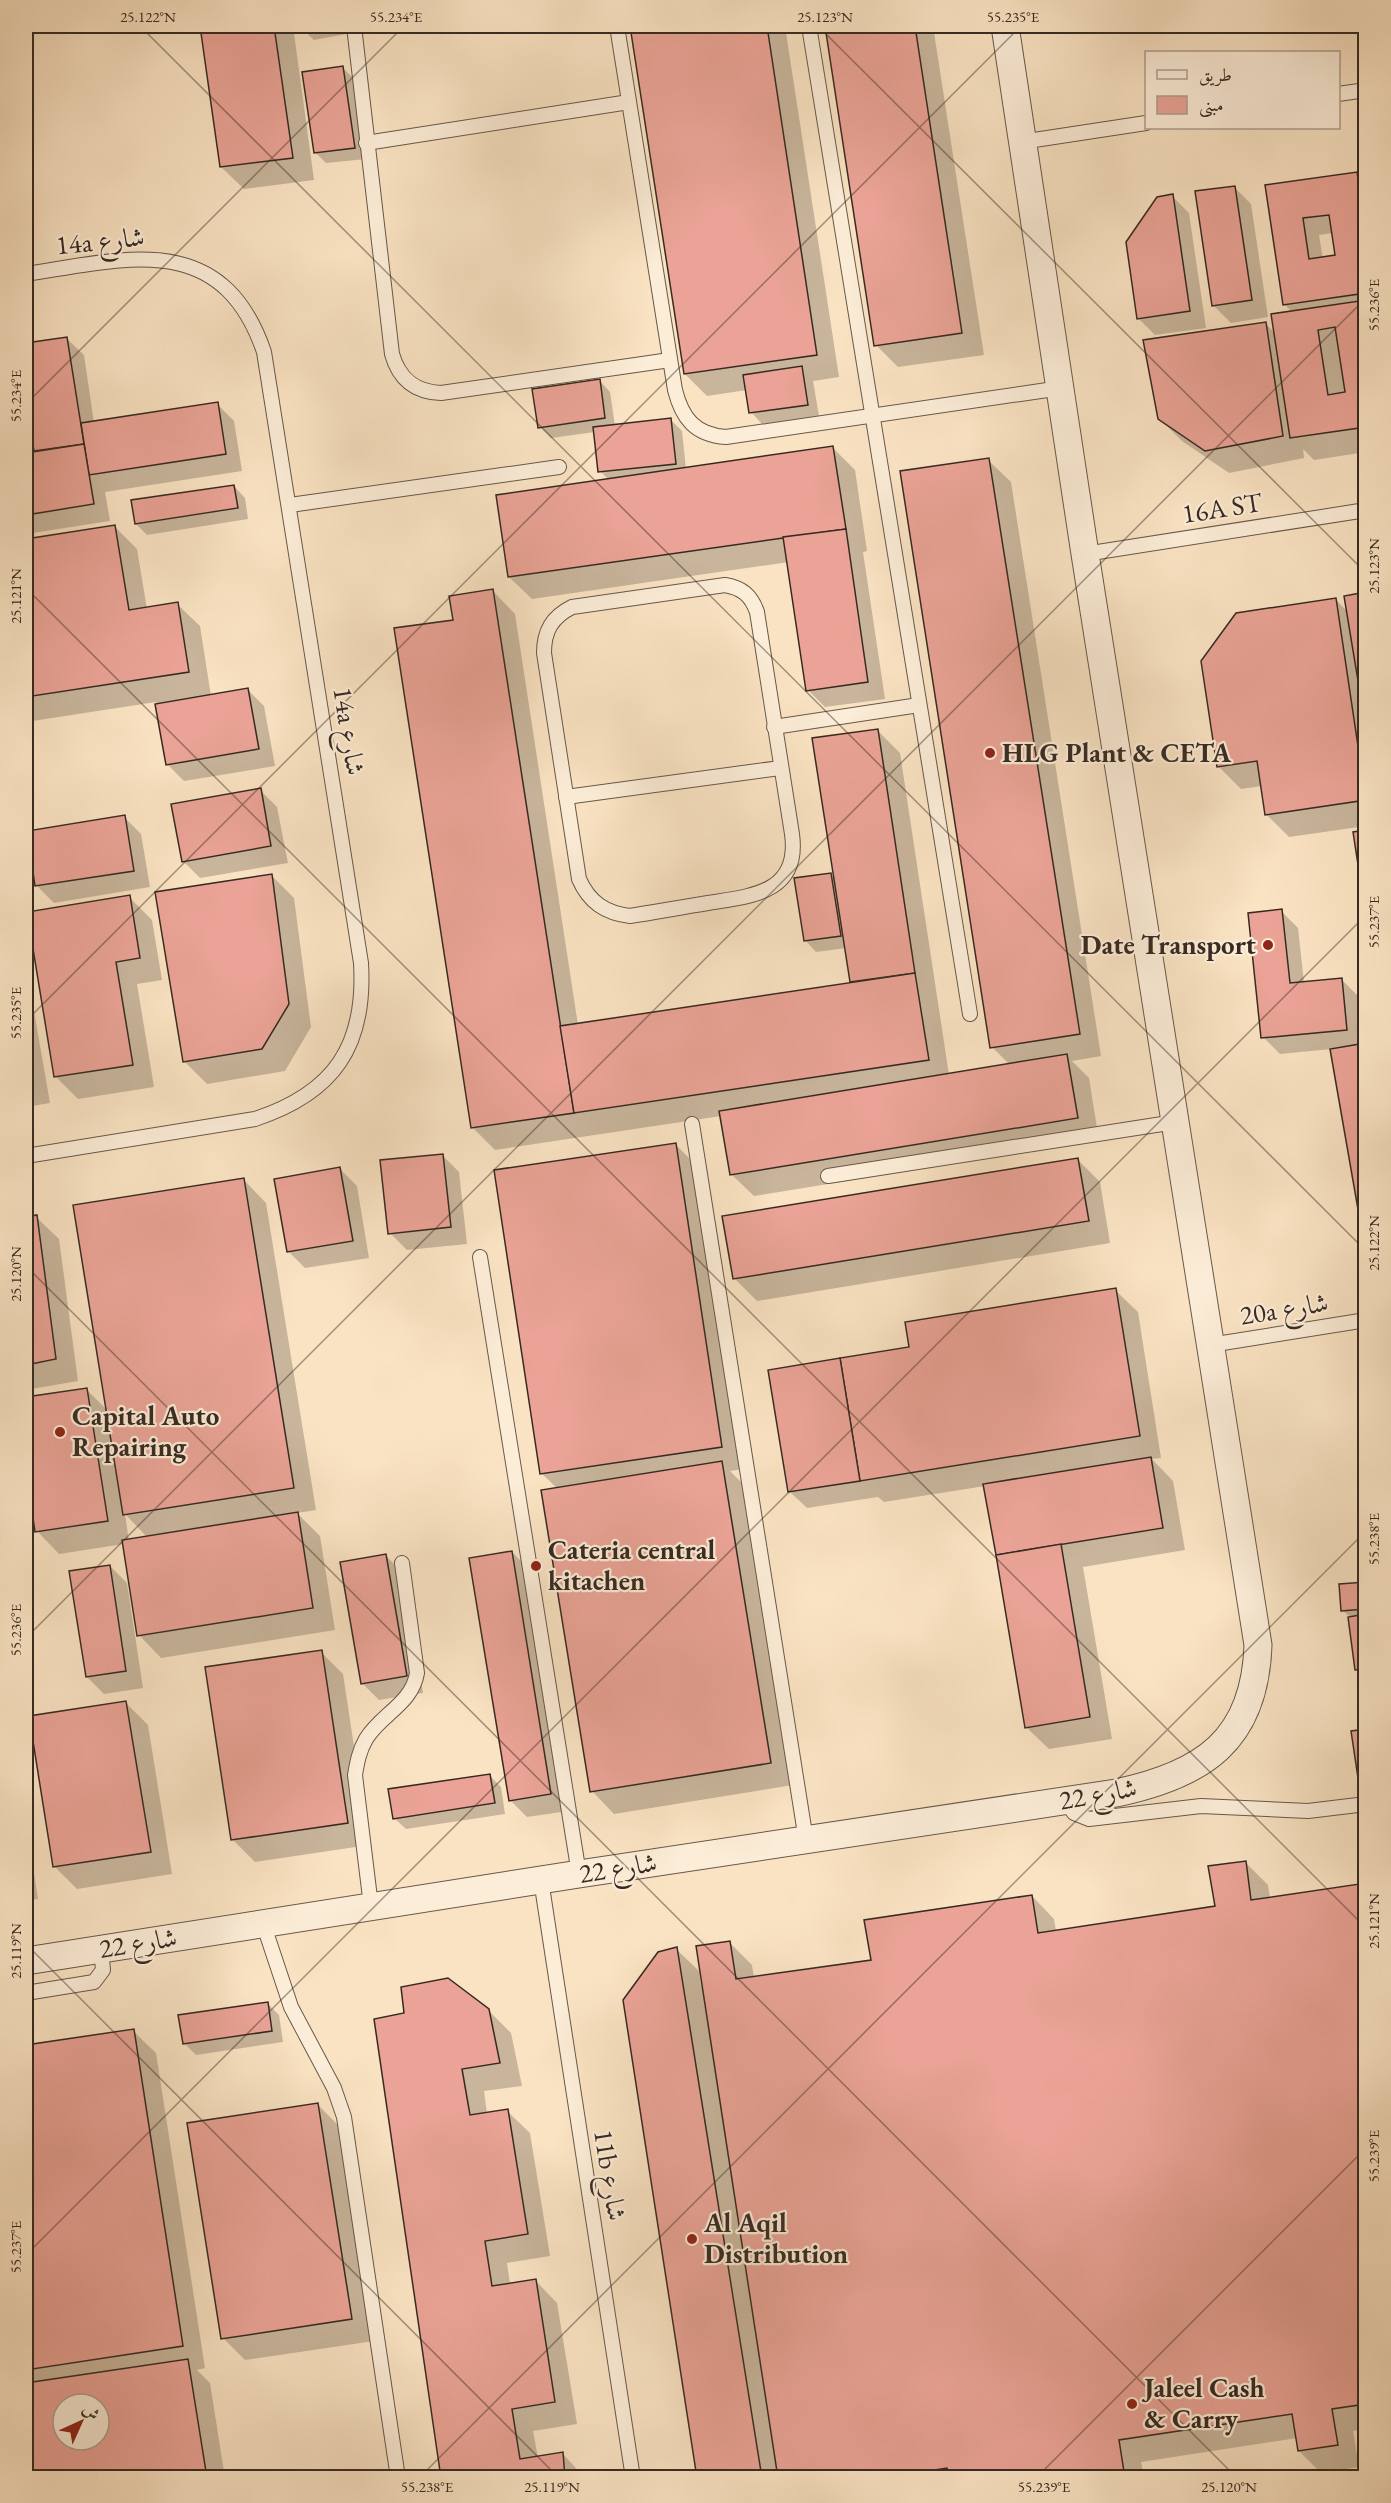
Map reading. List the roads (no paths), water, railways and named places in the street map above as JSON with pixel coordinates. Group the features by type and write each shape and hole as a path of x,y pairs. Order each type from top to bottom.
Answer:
{"street":[{"path":"1005,26 1085,554 1210,1345"},
{"name":"شارع 22","path":"26,1961 371,1906 1065,1801 1139,1788 1170,1778 1206,1760 1236,1727 1247,1707 1254,1686 1257,1645 1210,1345"}],"lane":[{"path":"354,26 392,354 395,365 409,384 419,390 441,393 670,360"},
{"path":"617,26 670,360 681,411 695,428 715,437 726,437 1061,388"},
{"path":"809,26 970,1014"},
{"path":"1340,94 1365,90"},
{"path":"366,143 630,102"},
{"path":"1021,142 1145,123"},
{"name":"14a شارع","path":"26,274 126,259 166,260 204,274 221,285 248,315 264,352 290,505 361,963 362,1003 358,1022 347,1050 331,1075 309,1095 284,1109 265,1116 26,1156"},
{"path":"290,505 560,466"},
{"name":"16A ST","path":"1085,554 1365,510"},
{"path":"725,585 742,590 749,596 757,612 780,768 794,847 787,872 779,881 758,895 630,916 604,910 584,891 579,879 544,643 546,633 556,617 572,607 725,585"},
{"path":"774,727 919,705"},
{"path":"566,797 780,768"},
{"path":"828,1176 1175,1122"},
{"path":"692,1124 806,1840"},
{"path":"480,1257 579,1874"},
{"name":"20a شارع","path":"1210,1345 1365,1320"},
{"path":"371,1906 355,1775 358,1756 366,1739 403,1702 415,1683 417,1673 402,1563"},
{"path":"1065,1801 1074,1813 1089,1819 1201,1806 1308,1811 1365,1804"},
{"name":"11b شارع","path":"541,1880 633,2478"},
{"path":"263,1923 291,2007 334,2088 342,2110 398,2478"},
{"path":"26,1993 93,1982 103,1970 101,1949"}],"place":[{"name":"HLG Plant & CETA","path":"990,753"},
{"name":"Date Transport","path":"1268,945"},
{"name":"Capital Auto Repairing","path":"60,1432"},
{"name":"Cateria central kitachen","path":"536,1566"},
{"name":"Al Aqil Distribution","path":"692,2239"},
{"name":"Jaleel Cash & Carry","path":"1132,2404"}]}
